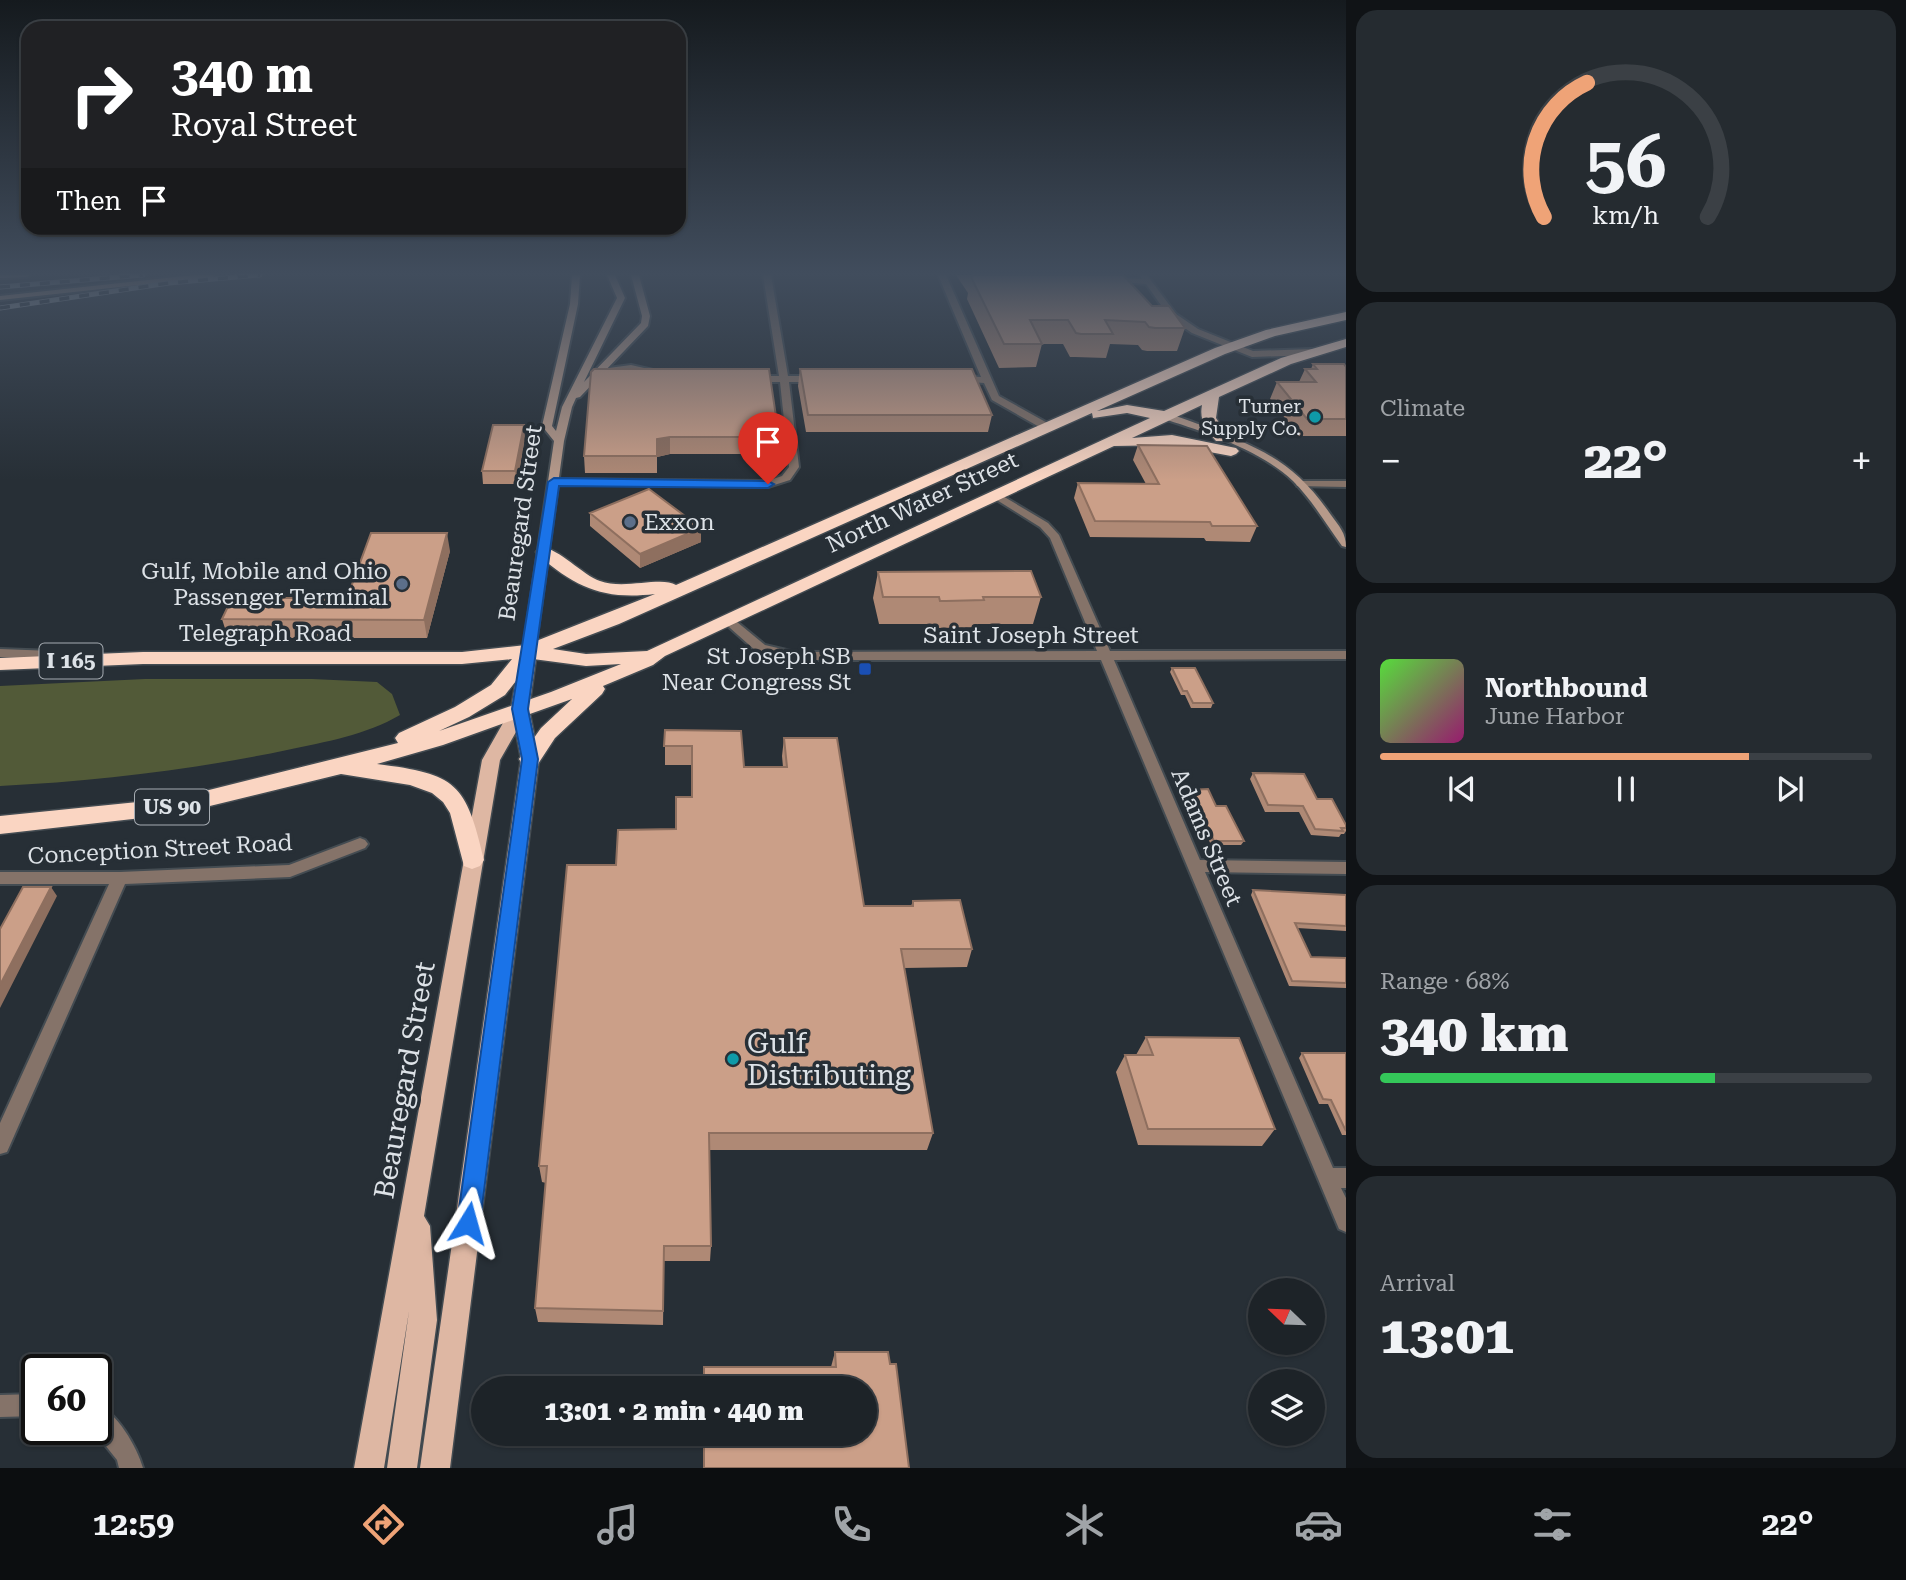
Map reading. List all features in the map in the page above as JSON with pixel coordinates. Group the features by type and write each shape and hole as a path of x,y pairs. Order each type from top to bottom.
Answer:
{"highway":[{"name":"North Water Street","path":"529,651 612,620 1238,344"},
{"name":"North Water Street","path":"340,767 436,740 623,672 658,652 1164,416 1313,352 1344,344"},
{"path":"1164,416 1151,407 1149,401 1152,393 1196,371 1215,353"},
{"path":"1213,394 1207,408 1207,417 1226,445"},
{"path":"965,463 1014,452 1112,411 1139,410 1164,416"},
{"path":"1104,444 1172,440 1226,445"},
{"path":"545,552 585,583 608,590 636,591 688,585"},
{"path":"340,767 462,712 498,690 529,651 586,660 622,659 658,652"},
{"name":"Telegraph Road","path":"143,658 462,658 529,651"},
{"name":"I 165","path":"0,664 143,658"},
{"path":"530,759 548,733 569,710 623,672"},
{"name":"US 90","path":"0,825 177,806 340,767 408,777 437,785 453,797 459,808 471,860"}],"main road":[{"name":"Beauregard Street","path":"435,1468 530,759 520,709 529,651"},
{"name":"Beauregard Street","path":"369,1468 471,860 491,760 520,709"},
{"path":"402,1468 423,1320 415,1194"}],"street":[{"path":"559,441 547,426 565,344"},
{"name":"Beauregard Street","path":"529,651 559,441 567,407 598,344"},
{"path":"567,407 627,344"},
{"path":"554,482 768,484 786,478 794,467 778,344"},
{"path":"971,344 995,398 1047,427"},
{"path":"1225,344 1263,355 1313,352"},
{"path":"599,373 641,368 677,377"},
{"path":"947,378 987,380"},
{"path":"738,380 825,379"},
{"path":"1164,416 1287,471 1301,484 1346,544"},
{"path":"1301,484 1346,484"},
{"name":"Adams Street","path":"996,495 1044,525 1055,537 1195,866 1336,1178 1346,1222"},
{"name":"Saint Joseph Street","path":"727,621 761,648 795,656 1346,655"},
{"name":"Telegraph Road","path":"0,653 143,658"},
{"name":"Conception Street Road","path":"0,878 120,878 290,871 360,844"},
{"path":"1195,866 1346,868"},
{"path":"0,1145 120,878"},
{"path":"0,1406 21,1405"},
{"path":"112,1435 127,1454 131,1468"}],"green space":[{"path":"145,679 312,679 377,682 392,694 400,715 345,737 251,757 144,774 0,786 0,686"}],"building":[{"path":"1313,364 1344,364 1346,367 1346,419 1307,419 1277,382 1316,382 1305,369 1317,369"},
{"path":"594,369 769,369 779,437 670,437 657,439 657,456 584,456 591,372"},
{"path":"800,369 972,369 992,415 808,415"},
{"path":"493,425 524,425 515,471 482,471"},
{"path":"1138,445 1207,446 1257,526 1212,526 1210,522 1095,521 1078,483 1159,484"},
{"path":"649,489 701,528 640,554 590,513"},
{"path":"371,533 447,533 424,620 222,619 232,598 347,598"},
{"path":"1031,571 1041,597 983,597 984,600 946,601 940,601 939,597 883,597 878,572"},
{"path":"1172,668 1195,668 1213,703 1193,703 1187,691 1183,691"},
{"name":"Gulf Distributing","path":"665,730 741,731 744,767 787,767 784,738 837,738 864,906 913,906 913,901 960,900 972,949 901,949 933,1133 709,1133 711,1246 664,1246 663,1311 535,1308 547,1166 539,1166 567,865 616,865 618,830 676,829 676,797 692,797 692,746 664,746"},
{"path":"1253,773 1304,774 1317,799 1332,799 1346,828 1341,828 1343,831 1315,829 1303,806 1268,805"},
{"path":"1208,789 1216,806 1226,806 1244,841 1214,841 1190,790"},
{"path":"23,887 51,887 0,985 0,929"},
{"path":"1253,890 1346,895 1346,926 1295,923 1311,957 1346,958 1346,983 1292,981"},
{"path":"1146,1037 1239,1038 1275,1129 1148,1129 1125,1055 1153,1055"},
{"path":"1302,1053 1346,1053 1346,1131 1331,1100 1323,1099"},
{"path":"835,1352 888,1352 890,1364 896,1364 909,1468 704,1468 704,1446 877,1446 877,1376 704,1376 704,1367 836,1367"}],"place":[{"name":"Turner Supply Co.","path":"1315,417"},
{"name":"Exxon","path":"630,522"},
{"name":"Gulf, Mobile and Ohio Passenger Terminal","path":"402,584"},
{"name":"St Joseph SB Near Congress St","path":"865,669"},
{"name":"Gulf Distributing","path":"733,1059"}],"route":[{"path":"468,1223 530,759 520,709 554,482 768,484"}]}
